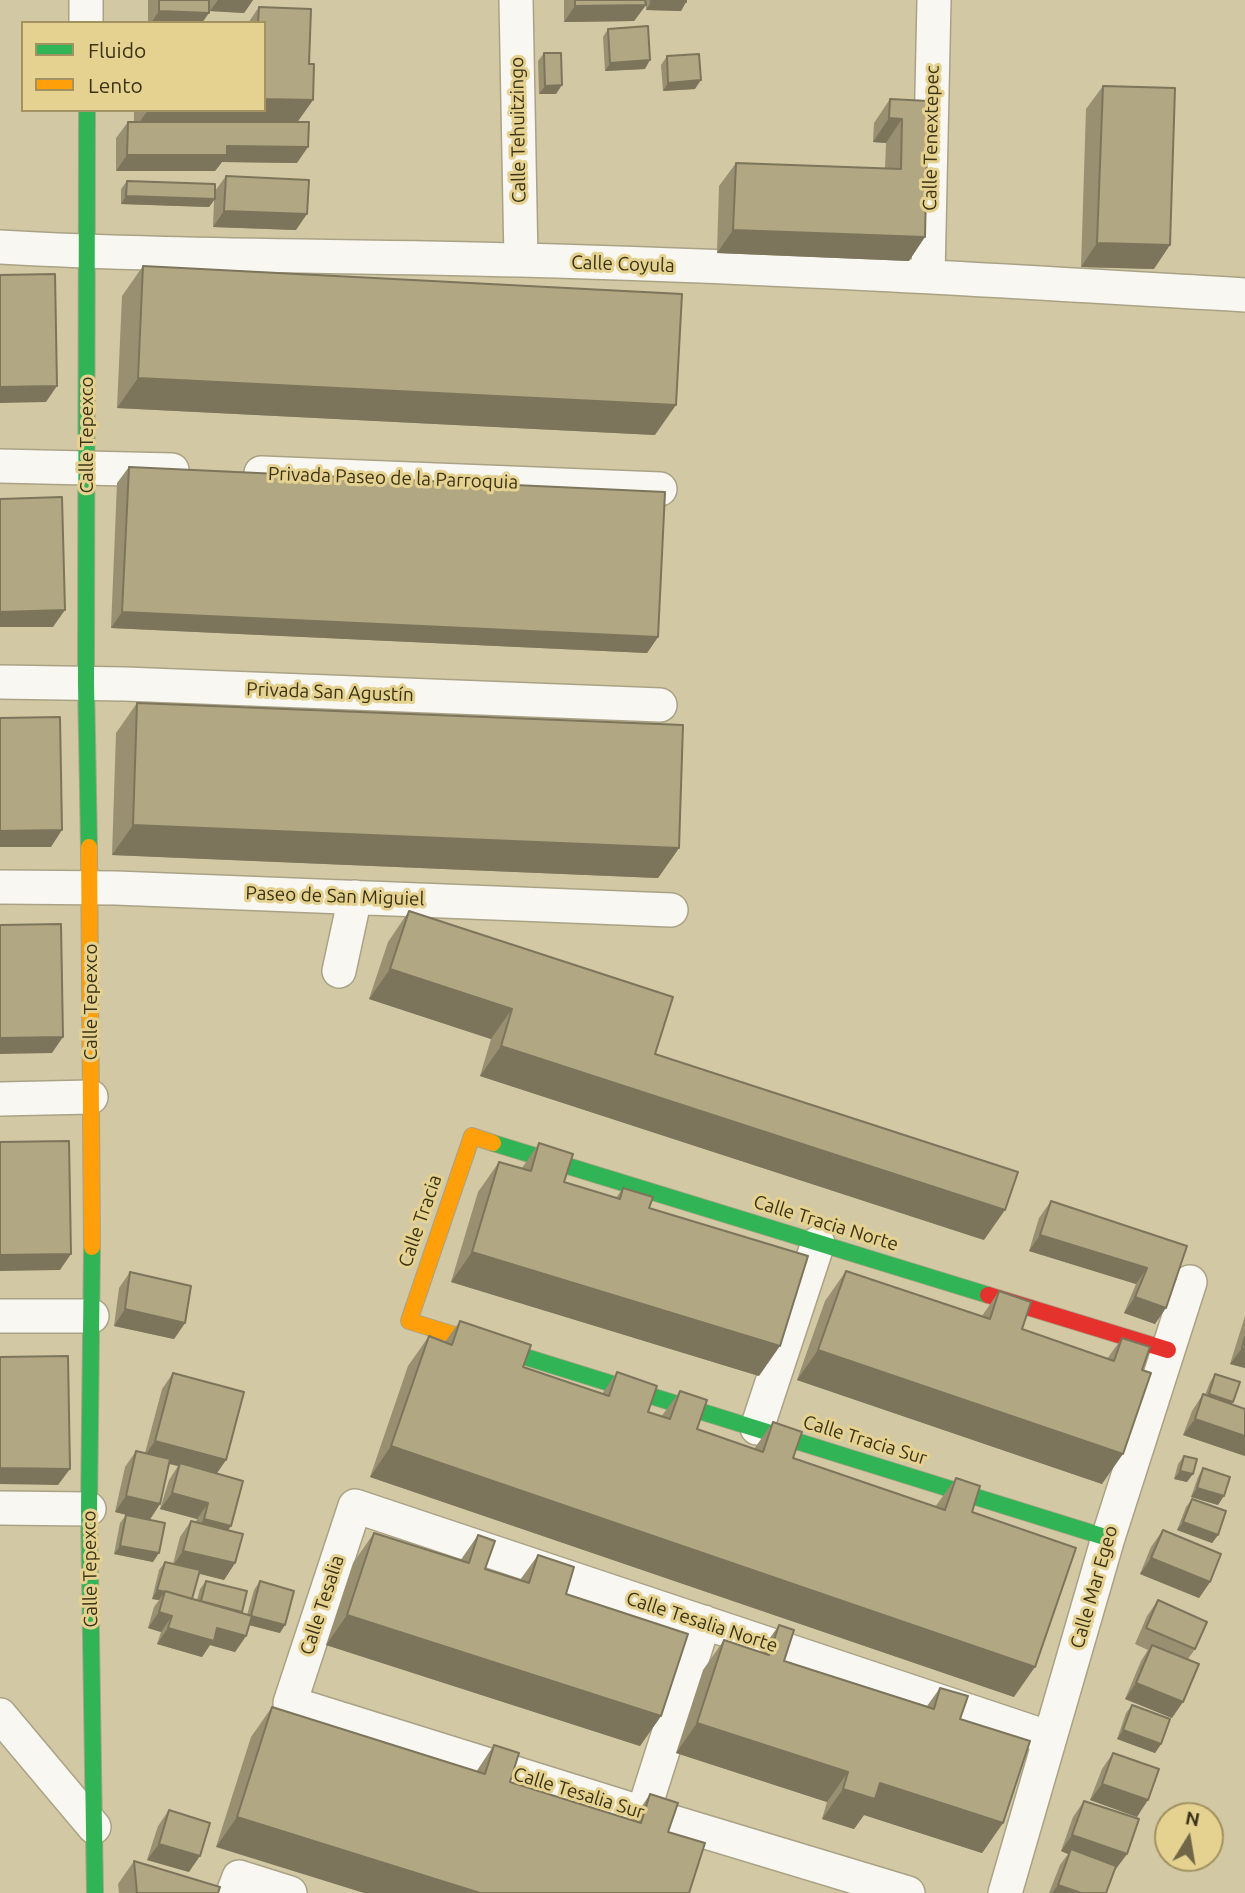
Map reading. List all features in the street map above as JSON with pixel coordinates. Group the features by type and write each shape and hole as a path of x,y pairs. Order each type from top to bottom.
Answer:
{"street":[{"path":"86,0 86,21"},
{"name":"Calle Tehuitzingo","path":"516,0 521,260"},
{"name":"Calle Tenextepec","path":"928,276 934,0"},
{"name":"Calle Tepexco","path":"87,112 86,684 92,1316 89,1509 95,1893"},
{"name":"Calle Coyula","path":"0,247 88,252 521,260 928,276 1245,295"},
{"name":"Privada Paseo de la Parroquia","path":"0,466 660,489"},
{"name":"Privada San Agustín","path":"0,682 660,705"},
{"name":"Paseo de San Miguiel","path":"0,887 90,887 671,910"},
{"path":"339,971 355,897"},
{"path":"0,1099 91,1097"},
{"name":"Calle Tracia Norte","path":"472,1136 1168,1350"},
{"name":"Calle Tracia","path":"409,1321 472,1136"},
{"path":"757,1428 818,1242"},
{"name":"Calle Mar Egeo","path":"1004,1893 1108,1538 1190,1282"},
{"path":"0,1316 92,1316"},
{"name":"Calle Tracia Sur","path":"409,1321 1108,1538"},
{"name":"Calle Tesalia Norte","path":"355,1506 1050,1738"},
{"name":"Calle Tesalia","path":"290,1703 355,1506"},
{"path":"0,1508 89,1509"},
{"path":"643,1813 704,1622"},
{"name":"Calle Tesalia Sur","path":"290,1703 908,1893"},
{"path":"0,1715 94,1827"},
{"path":"233,1893 239,1877 290,1893"}],"building":[{"path":"159,0 209,0 209,13 159,11"},
{"path":"575,0 645,0 646,5 575,6"},
{"path":"686,0 686,2 651,2"},
{"path":"259,7 311,9 309,64 314,64 313,100 266,99 266,21 258,21"},
{"path":"648,26 650,60 610,63 608,29"},
{"path":"544,53 561,53 562,85 545,86"},
{"path":"699,54 701,80 668,83 667,56"},
{"path":"1103,86 1175,88 1170,245 1097,243"},
{"path":"890,99 928,101 925,237 733,230 736,163 901,169 902,119 889,118"},
{"path":"128,122 309,122 308,147 227,146 227,155 127,155"},
{"path":"226,176 309,180 307,214 224,211"},
{"path":"127,181 215,184 215,199 126,196"},
{"path":"143,266 682,294 676,405 138,378"},
{"path":"55,274 57,386 0,387 0,275"},
{"path":"129,467 665,492 658,637 122,612"},
{"path":"62,497 65,610 0,612 0,499"},
{"path":"137,703 683,725 679,848 133,825"},
{"path":"60,717 62,830 0,831 0,718"},
{"path":"409,911 673,997 655,1054 1018,1172 1005,1210 501,1046 512,1009 390,969"},
{"path":"61,924 63,1037 0,1038 0,925"},
{"path":"69,1141 71,1254 0,1255 0,1142"},
{"path":"539,1143 573,1154 564,1182 620,1199 623,1188 653,1197 649,1208 808,1256 780,1346 472,1252 499,1162 531,1171"},
{"path":"1051,1201 1187,1246 1166,1308 1135,1297 1147,1268 1040,1235"},
{"path":"846,1271 990,1319 999,1291 1031,1302 1022,1329 1114,1361 1122,1338 1150,1347 1142,1370 1151,1373 1123,1454 818,1350"},
{"path":"130,1272 191,1286 185,1323 125,1309"},
{"path":"460,1321 531,1345 523,1367 609,1396 617,1372 657,1386 648,1412 670,1419 680,1391 707,1400 697,1429 763,1452 773,1422 802,1432 793,1458 945,1510 956,1478 980,1486 972,1512 1076,1548 1035,1667 391,1446 429,1336 452,1345"},
{"path":"68,1356 70,1469 0,1468 0,1357"},
{"path":"173,1373 244,1392 226,1460 155,1441"},
{"path":"1215,1374 1240,1382 1233,1402 1209,1394"},
{"path":"1203,1394 1245,1409 1245,1436 1195,1419"},
{"path":"136,1451 170,1459 160,1504 126,1496"},
{"path":"1184,1456 1197,1459 1193,1474 1180,1471"},
{"path":"180,1463 243,1481 231,1526 204,1519 208,1503 172,1493"},
{"path":"1203,1468 1230,1477 1224,1496 1197,1488"},
{"path":"1192,1499 1226,1511 1218,1535 1183,1522"},
{"path":"126,1515 165,1523 159,1553 120,1546"},
{"path":"191,1521 243,1534 235,1563 183,1551"},
{"path":"1163,1530 1221,1554 1210,1582 1151,1558"},
{"path":"374,1533 469,1563 478,1535 495,1541 485,1569 529,1583 538,1555 574,1567 566,1594 688,1634 661,1716 347,1615"},
{"path":"165,1562 200,1570 192,1599 157,1590"},
{"path":"206,1581 247,1591 242,1612 201,1601"},
{"path":"260,1581 294,1591 285,1625 251,1616"},
{"path":"165,1591 252,1616 246,1636 217,1628 214,1641 168,1628 172,1616 159,1612"},
{"path":"1158,1600 1207,1622 1195,1649 1146,1628"},
{"path":"779,1625 794,1630 784,1661 934,1709 940,1688 968,1696 960,1719 1030,1741 1003,1823 880,1783 875,1799 843,1789 848,1772 697,1723 724,1640 769,1655"},
{"path":"1152,1645 1199,1664 1183,1702 1136,1683"},
{"path":"1132,1705 1170,1719 1161,1744 1123,1730"},
{"path":"272,1707 485,1774 494,1745 519,1753 510,1782 641,1823 650,1794 678,1803 668,1832 705,1843 689,1893 480,1893 237,1817"},
{"path":"1113,1753 1159,1769 1148,1800 1102,1784"},
{"path":"1084,1801 1139,1819 1127,1854 1072,1835"},
{"path":"169,1810 210,1823 200,1856 159,1844"},
{"path":"1071,1849 1116,1866 1106,1893 1081,1893 1058,1885"},
{"path":"134,1861 220,1887 218,1893 137,1893"}],"traffic: fast":[{"path":"87,112 86,683 89,847"},
{"path":"493,1143 988,1295"},
{"path":"92,1247 89,1509 95,1893"},
{"path":"500,1349 1108,1538"}],"traffic: slow":[{"path":"89,847 92,1247"},
{"path":"493,1143 472,1136 409,1321 500,1349"}],"traffic: jam":[{"path":"988,1295 1168,1350"}]}
